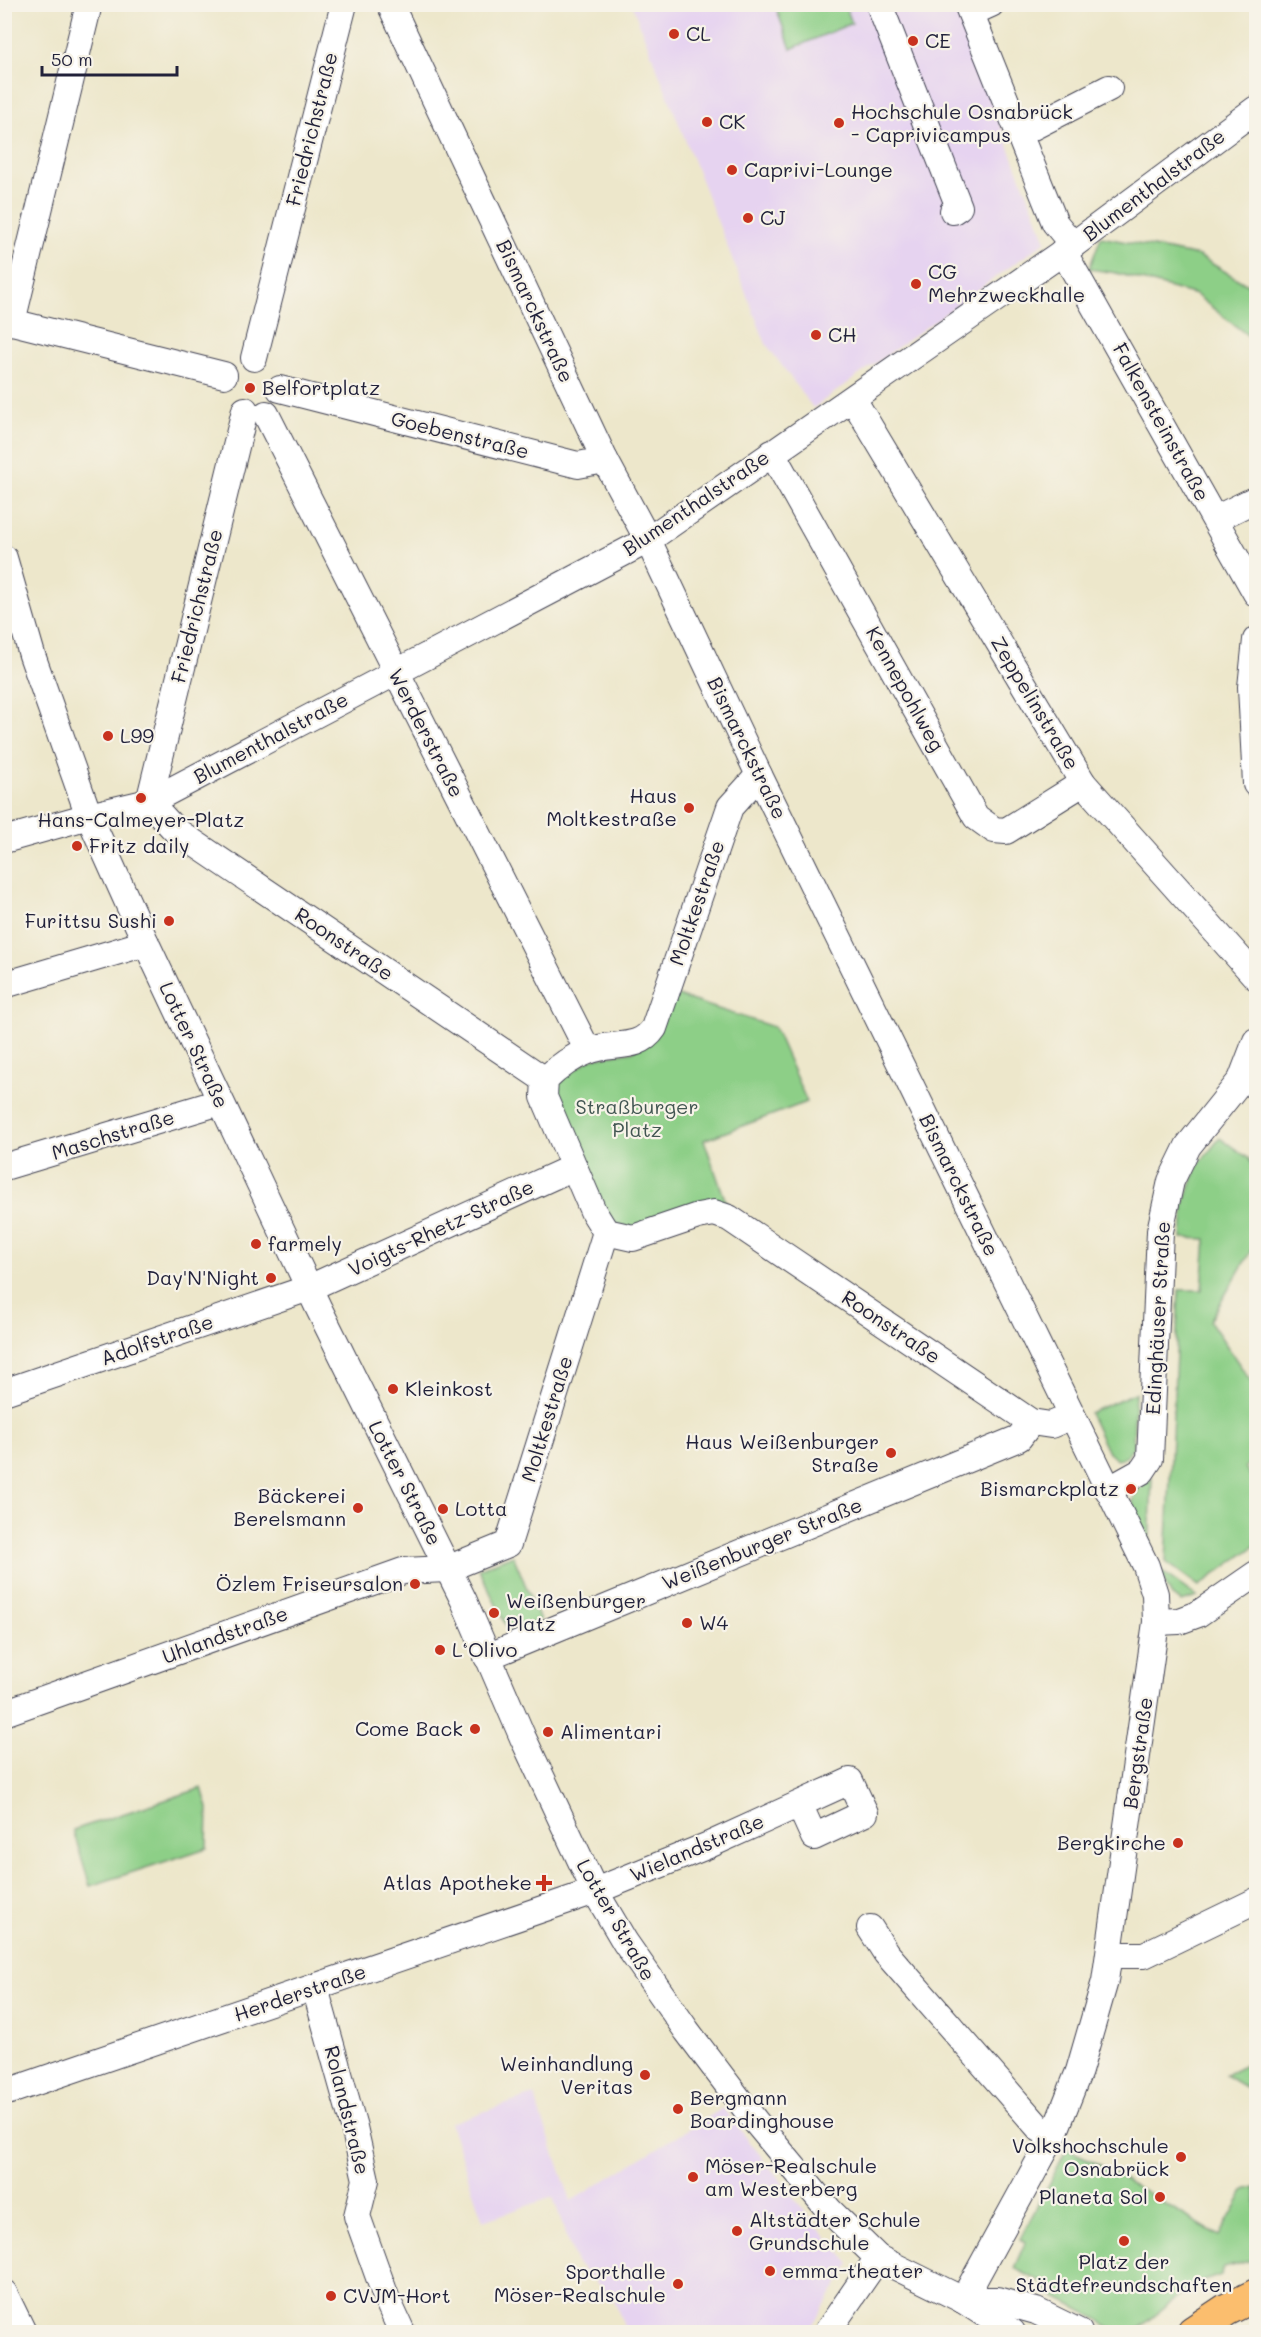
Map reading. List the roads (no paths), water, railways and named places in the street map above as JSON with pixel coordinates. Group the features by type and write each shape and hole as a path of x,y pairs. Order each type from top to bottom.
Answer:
{"main road":[{"path":"1193,2332 1226,2310 1257,2295"}],"street":[{"path":"89,4 8,323 224,375"},
{"name":"Friedrichstraße","path":"254,358 344,4"},
{"name":"Bismarckstraße","path":"390,4 605,460 648,540 759,775 1107,1490"},
{"path":"879,4 959,207 953,211"},
{"name":"Falkensteinstraße","path":"976,7 1018,134 1055,223 1257,593"},
{"path":"1018,134 1109,88"},
{"name":"Blumenthalstraße","path":"4,840 149,802 648,540 1069,248 1257,109"},
{"path":"242,358 254,358 272,370 280,389 274,404 256,412 233,396 224,375 234,363 242,358"},
{"name":"Goebenstraße","path":"280,389 578,465 605,460"},
{"name":"Zeppelinstraße","path":"853,399 1083,783 1257,977"},
{"name":"Friedrichstraße","path":"149,802 256,412"},
{"name":"Werderstraße","path":"256,412 395,672 588,1051"},
{"name":"Kennepohlweg","path":"772,453 976,817 994,830 1006,831 1083,783"},
{"path":"1215,519 1257,500"},
{"name":"Lotter Straße","path":"4,558 32,655 89,816 220,1102 447,1569 522,1738 595,1891 625,1942 687,2031 755,2121 829,2210 878,2258 963,2300 1012,2332"},
{"path":"1257,640 1254,686 1257,784"},
{"name":"Moltkestraße","path":"588,1051 604,1046 633,1044 647,1038 654,1028 730,807 759,775"},
{"name":"Roonstraße","path":"149,802 175,830 545,1080"},
{"path":"4,985 146,943"},
{"name":"Edinghäuser Straße","path":"1107,1490 1142,1471 1150,1460 1160,1231 1171,1181 1188,1146 1241,1080 1257,1041"},
{"path":"588,1051 557,1068 545,1080 544,1097 592,1211 606,1232"},
{"name":"Maschstraße","path":"4,1167 220,1102"},
{"name":"Voigts-Rhetz-Straße","path":"309,1288 574,1167"},
{"name":"Roonstraße","path":"606,1232 633,1239 698,1216 714,1213 729,1218 1031,1422"},
{"name":"Moltkestraße","path":"447,1569 508,1544 606,1232"},
{"name":"Adolfstraße","path":"4,1392 309,1288"},
{"path":"1031,1422 1051,1425 1072,1416"},
{"name":"Weißenburger Straße","path":"487,1657 1019,1438 1031,1422"},
{"path":"1107,1490 1146,1566 1155,1594 1156,1622 1179,1621 1198,1614 1257,1574"},
{"name":"Uhlandstraße","path":"4,1713 403,1571 447,1569"},
{"name":"Bergstraße","path":"963,2300 1054,2134 1079,2071 1105,1981 1156,1622"},
{"name":"Wielandstraße","path":"595,1891 710,1845 799,1804"},
{"name":"Herderstraße","path":"4,2093 595,1891"},
{"path":"1110,1955 1144,1955 1257,1901"},
{"path":"870,1928 886,1953 1041,2129 1054,2134"},
{"name":"Rolandstraße","path":"315,1988 354,2127 366,2180 357,2216 386,2298 402,2332"},
{"path":"827,2332 878,2258"},
{"path":"4,2293 22,2332"},
{"name":"Lotter Straße","path":"963,2300 998,2300 1036,2310 1078,2332"}],"place":[{"name":"CL","path":"674,34"},
{"name":"CE","path":"913,41"},
{"name":"CK","path":"707,122"},
{"name":"Hochschule Osnabrück - Caprivicampus","path":"839,123"},
{"name":"Caprivi-Lounge","path":"732,170"},
{"name":"CJ","path":"748,218"},
{"name":"CG Mehrzweckhalle","path":"916,284"},
{"name":"CH","path":"816,335"},
{"name":"Belfortplatz","path":"250,388"},
{"name":"L99","path":"108,736"},
{"name":"Hans-Calmeyer-Platz","path":"141,798"},
{"name":"Haus Moltkestraße","path":"689,808"},
{"name":"Fritz daily","path":"77,846"},
{"name":"Furittsu Sushi","path":"169,921"},
{"name":"farmely","path":"256,1244"},
{"name":"Day'N'Night","path":"271,1278"},
{"name":"Kleinkost","path":"393,1389"},
{"name":"Haus Weißenburger Straße","path":"891,1453"},
{"name":"Bismarckplatz","path":"1131,1489"},
{"name":"Bäckerei Berelsmann","path":"358,1508"},
{"name":"Lotta","path":"443,1509"},
{"name":"Özlem Friseursalon","path":"415,1584"},
{"name":"Weißenburger Platz","path":"494,1613"},
{"name":"W4","path":"687,1623"},
{"name":"L‘Olivo","path":"440,1650"},
{"name":"Come Back","path":"475,1729"},
{"name":"Alimentari","path":"548,1732"},
{"name":"Bergkirche","path":"1178,1843"},
{"name":"Atlas Apotheke","path":"544,1883"},
{"name":"Weinhandlung Veritas","path":"645,2075"},
{"name":"Bergmann Boardinghouse","path":"678,2109"},
{"name":"Volkshochschule Osnabrück","path":"1181,2157"},
{"name":"Möser-Realschule am Westerberg","path":"693,2177"},
{"name":"Planeta Sol","path":"1160,2197"},
{"name":"Altstädter Schule Grundschule","path":"737,2231"},
{"name":"Platz der Städtefreundschaften","path":"1124,2241"},
{"name":"emma-theater","path":"770,2271"},
{"name":"Sporthalle Möser-Realschule","path":"678,2284"},
{"name":"CVJM-Hort","path":"331,2296"}],"park label":[{"name":"Straßburger Platz","path":"637,1118"}]}
